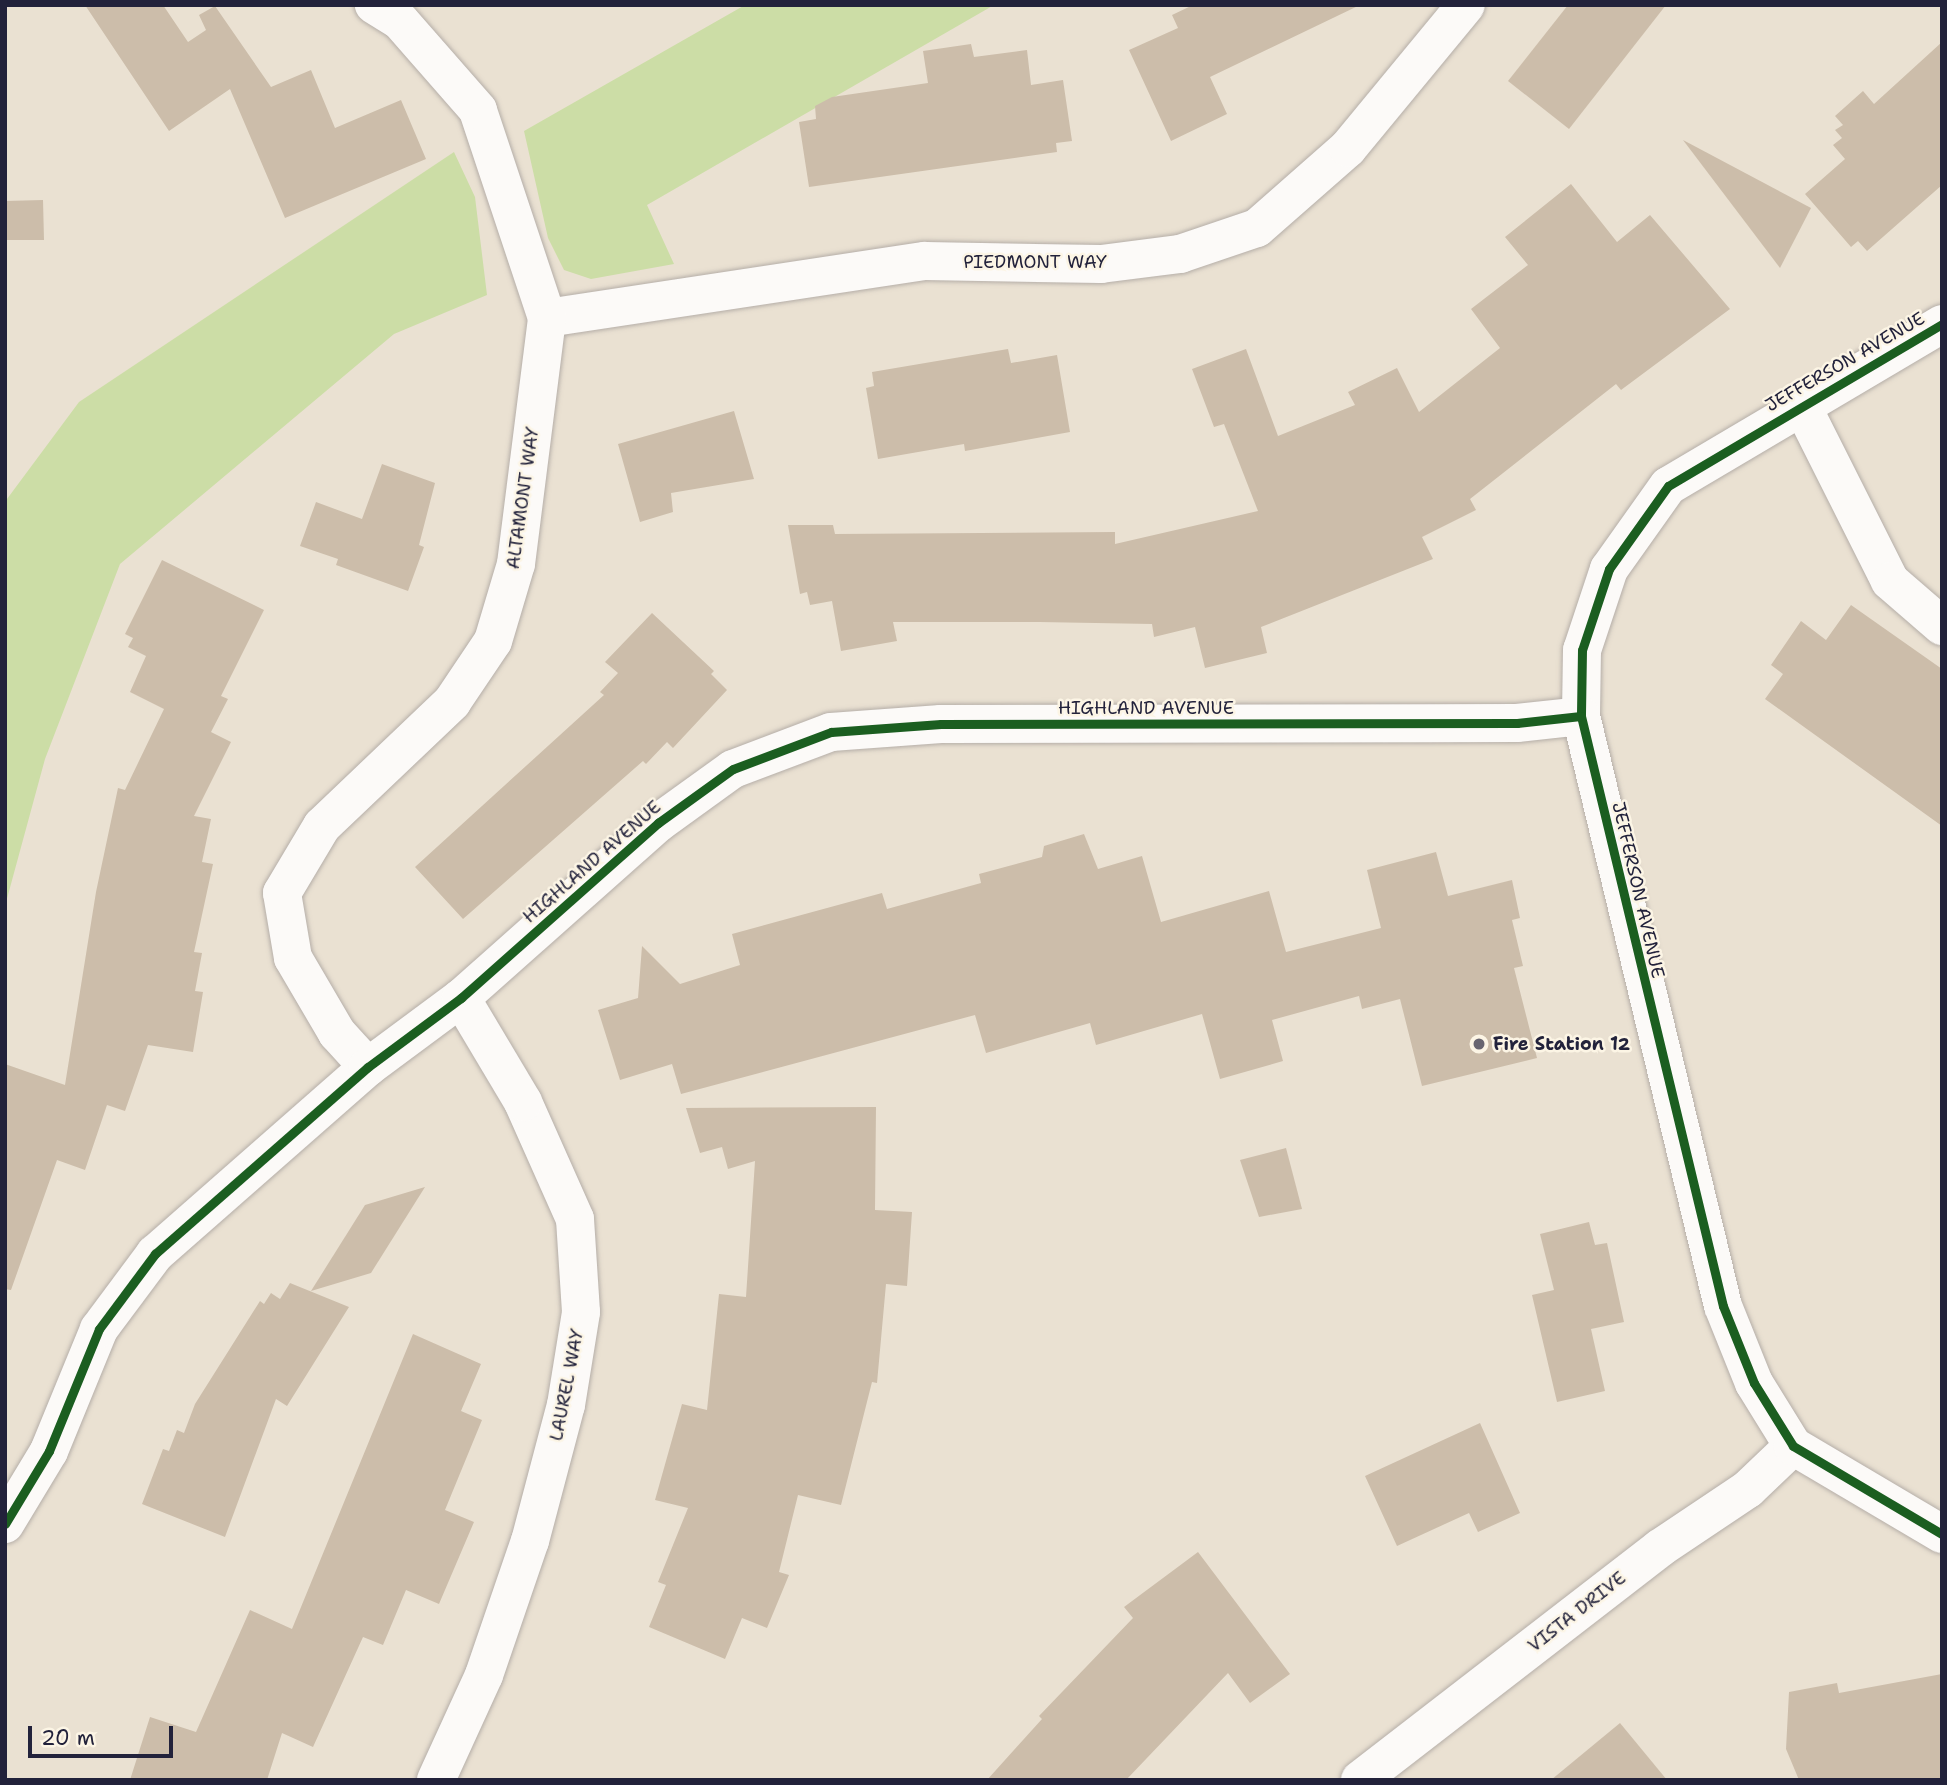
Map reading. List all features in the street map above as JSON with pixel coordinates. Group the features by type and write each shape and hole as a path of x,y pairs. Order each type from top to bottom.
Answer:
{"street":[{"name":"ALTAMONT WAY","path":"368,1067 337,1033 293,958 282,893 322,826 452,702 493,641 516,564 547,318 478,110 400,21 373,5"},
{"name":"PIEDMONT WAY","path":"547,318 925,261 1101,264 1180,254 1231,237 1257,228 1349,148 1466,5"},
{"name":"JEFFERSON AVENUE","path":"1942,324 1801,404 1668,486 1609,569 1582,650 1581,716 1723,1306 1754,1383 1793,1446 1942,1534"},
{"name":"JEFFERSON AVENUE","path":"1801,404 1890,581 1942,626"},
{"name":"HIGHLAND AVENUE","path":"5,1524 49,1451 99,1329 155,1254 368,1067 461,998 658,823 733,769 831,732 941,724 1517,723 1581,716"},
{"name":"LAUREL WAY","path":"436,1780 484,1675 530,1541 566,1405 581,1312 575,1219 523,1102 461,998"},
{"name":"VISTA DRIVE","path":"1360,1780 1660,1548 1748,1489 1793,1446"}],"green space":[{"path":"745,5 994,5 647,205 674,264 591,279 564,270 548,238 524,131"},
{"path":"454,152 475,197 487,295 394,334 120,564 45,759 5,906 7,499 79,402"}],"building":[{"path":"85,5 163,5 188,42 206,30 199,15 215,6 271,87 311,70 335,128 401,100 426,159 285,218 230,89 169,131"},
{"path":"1193,5 1360,5 1210,77 1227,114 1171,141 1129,50 1178,28 1172,15"},
{"path":"1568,5 1666,5 1569,129 1508,81"},
{"path":"1942,42 1942,185 1867,251 1858,241 1851,247 1805,194 1845,159 1833,145 1842,138 1835,130 1843,125 1835,116 1863,91 1874,104"},
{"path":"971,44 974,57 1027,50 1031,85 1063,80 1072,141 1056,143 1057,152 809,187 799,122 816,119 815,106 832,97 928,83 923,51"},
{"path":"1683,140 1811,208 1780,268"},
{"path":"1571,184 1617,242 1650,215 1730,309 1621,390 1616,384 1470,499 1476,510 1422,537 1433,559 1261,627 1267,653 1205,668 1195,627 1154,637 1152,624 1039,622 893,622 897,641 841,651 832,601 810,605 807,592 800,594 788,525 833,525 835,534 1115,532 1115,544 1258,511 1224,424 1214,427 1192,369 1246,349 1278,436 1355,405 1348,392 1397,368 1419,412 1500,348 1471,309 1528,265 1505,237"},
{"path":"43,200 44,240 5,240 5,201"},
{"path":"1008,349 1011,363 1057,355 1070,432 965,451 964,444 878,459 866,388 874,386 872,372"},
{"path":"734,411 754,479 671,493 673,512 640,522 618,444"},
{"path":"382,464 435,483 419,545 424,547 408,591 336,565 338,559 300,546 316,502 362,519"},
{"path":"162,560 264,610 221,696 228,699 211,732 231,742 194,816 211,819 202,862 213,864 194,952 202,953 195,991 203,992 193,1052 148,1045 125,1111 107,1105 85,1170 57,1160 11,1290 5,1289 5,1064 65,1085 96,892 118,788 125,790 164,709 130,692 146,656 128,647 133,638 125,634"},
{"path":"1851,605 1942,669 1942,826 1765,699 1783,674 1771,665 1801,621 1826,640"},
{"path":"652,613 714,671 711,674 727,690 673,748 667,742 646,764 643,761 463,919 415,867 604,695 600,692 618,673 605,662"},
{"path":"1084,834 1098,869 1142,856 1161,922 1269,891 1286,952 1381,928 1367,870 1436,852 1448,896 1512,880 1520,918 1512,920 1523,966 1514,968 1537,1058 1422,1086 1400,999 1362,1009 1359,996 1272,1020 1283,1061 1220,1079 1202,1014 1096,1045 1090,1023 986,1053 975,1015 681,1094 672,1064 620,1080 598,1010 638,998 642,946 680,984 740,965 732,934 882,893 887,909 981,883 979,874 1042,857 1044,846"},
{"path":"876,1107 875,1210 912,1212 907,1286 886,1284 877,1383 872,1382 841,1505 798,1495 779,1572 789,1575 767,1628 742,1618 725,1659 649,1627 666,1585 658,1582 688,1508 655,1500 682,1404 707,1410 719,1294 746,1297 755,1161 728,1169 722,1147 700,1153 686,1108"},
{"path":"1286,1148 1302,1209 1259,1217 1240,1160"},
{"path":"425,1187 371,1273 311,1291 365,1205"},
{"path":"1589,1222 1595,1245 1607,1243 1624,1322 1591,1329 1605,1391 1557,1402 1532,1295 1554,1290 1540,1234"},
{"path":"290,1283 349,1307 287,1406 276,1399 225,1537 142,1504 163,1449 169,1451 177,1430 184,1433 195,1404 260,1301 264,1304 271,1293 280,1299"},
{"path":"413,1334 481,1364 461,1411 482,1420 445,1510 474,1522 439,1604 406,1590 383,1645 363,1637 313,1747 282,1733 267,1780 130,1780 150,1717 196,1732 250,1610 292,1629"},
{"path":"1480,1423 1520,1513 1478,1532 1469,1513 1397,1546 1365,1476"},
{"path":"1198,1552 1290,1674 1250,1703 1228,1673 1126,1780 987,1780 1042,1719 1039,1716 1133,1618 1124,1607"},
{"path":"1942,1674 1942,1780 1799,1780 1786,1749 1789,1692 1837,1683 1839,1693"},
{"path":"1620,1723 1667,1780 1551,1780"}],"cycle path":[{"path":"1942,324 1668,486 1609,569 1582,650 1581,716 1723,1306 1754,1383 1793,1446 1942,1534"},
{"path":"5,1524 49,1451 99,1329 155,1254 368,1067 461,998 658,823 733,769 831,732 941,724 1517,723 1581,716"}],"place":[{"name":"Fire Station 12","path":"1479,1044"}]}
